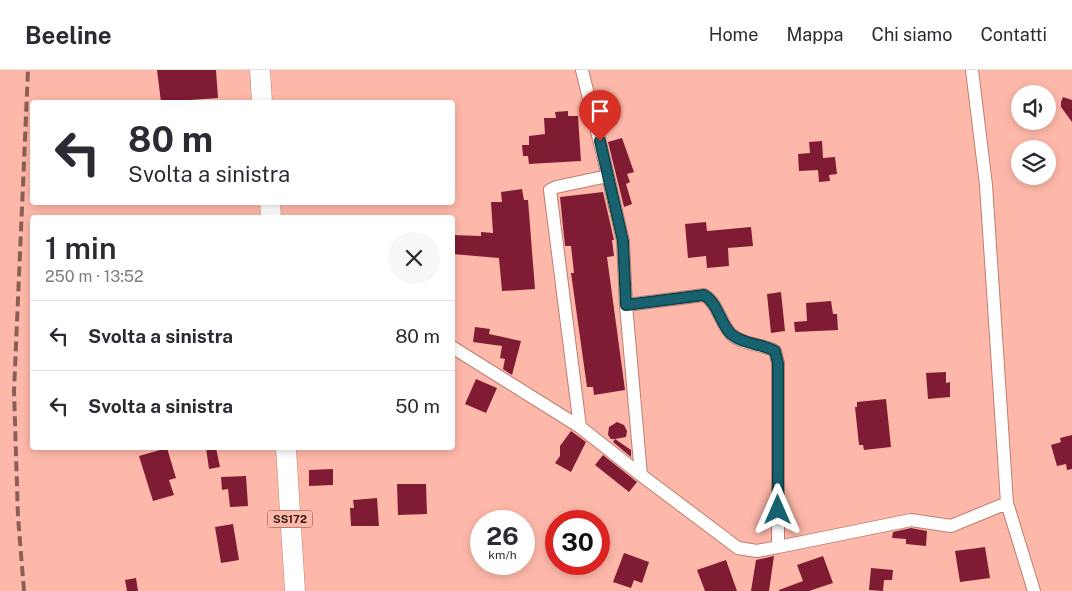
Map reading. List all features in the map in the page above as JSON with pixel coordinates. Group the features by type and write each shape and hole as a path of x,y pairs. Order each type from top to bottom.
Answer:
{"main road":[{"path":"260,70 262,100"},
{"name":"SS172","path":"286,450 295,591"}],"street":[{"path":"582,70 623,241 626,305 641,475"},
{"path":"972,70 986,185 1007,503 1034,591"},
{"path":"580,427 550,190 556,187 608,176"},
{"path":"626,305 704,295 710,298 722,322 731,334 744,342 775,351 778,363 778,547"},
{"path":"455,349 580,427 738,548 757,551 911,520 951,526 1007,503"}],"building":[{"path":"157,70 216,70 218,98 161,100"},
{"path":"1063,97 1072,100 1072,122 1061,107"},
{"path":"568,111 568,116 578,116 581,161 529,164 528,156 523,156 522,145 529,145 529,136 545,134 544,118 556,118 555,112"},
{"path":"622,138 634,172 627,174 630,182 626,184 632,204 624,207 608,142"},
{"path":"822,141 823,158 835,157 837,174 829,175 830,181 819,182 818,170 799,171 798,154 810,153 809,142"},
{"path":"522,189 524,200 528,200 535,289 502,291 499,258 455,254 455,235 481,236 481,232 493,233 491,202 502,202 501,192"},
{"path":"603,192 614,240 612,240 614,256 607,257 625,390 594,395 593,387 587,387 571,273 574,273 571,246 565,246 560,197"},
{"path":"706,222 707,231 751,227 753,246 728,248 729,266 707,268 706,256 688,258 685,224"},
{"path":"781,292 785,331 771,333 767,294"},
{"path":"831,301 833,314 837,314 838,330 795,332 794,322 807,321 806,303"},
{"path":"475,327 490,329 489,334 521,341 512,375 503,369 505,359 500,358 502,346 473,342"},
{"path":"946,372 946,383 950,382 950,397 928,399 926,373"},
{"path":"476,379 497,388 486,413 465,404"},
{"path":"886,399 891,447 864,450 863,445 859,445 855,407 857,407 857,402"},
{"path":"617,422 624,425 627,431 626,437 611,439 608,435 609,427"},
{"path":"571,431 586,442 571,472 555,463 560,456 560,446"},
{"path":"1072,435 1072,469 1067,470 1066,464 1057,466 1051,445 1061,442 1060,438"},
{"path":"615,439 631,450 631,457 613,442"},
{"path":"160,450 168,450 176,478 169,480 174,495 153,501 139,456"},
{"path":"206,450 216,450 220,467 209,469"},
{"path":"603,455 637,482 629,492 595,465"},
{"path":"333,469 333,485 309,486 309,470"},
{"path":"246,476 248,506 230,507 228,489 222,490 221,477"},
{"path":"397,484 426,484 427,514 398,515"},
{"path":"377,498 379,526 351,526 350,508 354,508 353,500"},
{"path":"233,524 239,560 221,563 215,527"},
{"path":"911,528 927,531 926,546 906,544 906,539 892,538 893,532"},
{"path":"985,547 990,578 960,582 955,551"},
{"path":"624,553 649,562 642,583 634,580 631,588 613,582"},
{"path":"774,556 769,591 751,591 756,560"},
{"path":"823,556 833,583 809,591 779,591 803,581 797,565"},
{"path":"726,560 737,591 705,591 697,570"},
{"path":"871,568 893,570 892,580 884,580 883,591 869,590"},
{"path":"136,578 138,591 127,591 125,580"}],"railway":[{"path":"24,591 18,517 14,391 28,70"}],"route":[{"path":"600,141 623,241 626,305 704,295 710,298 722,322 731,334 744,342 775,351 778,363 778,510"}]}
